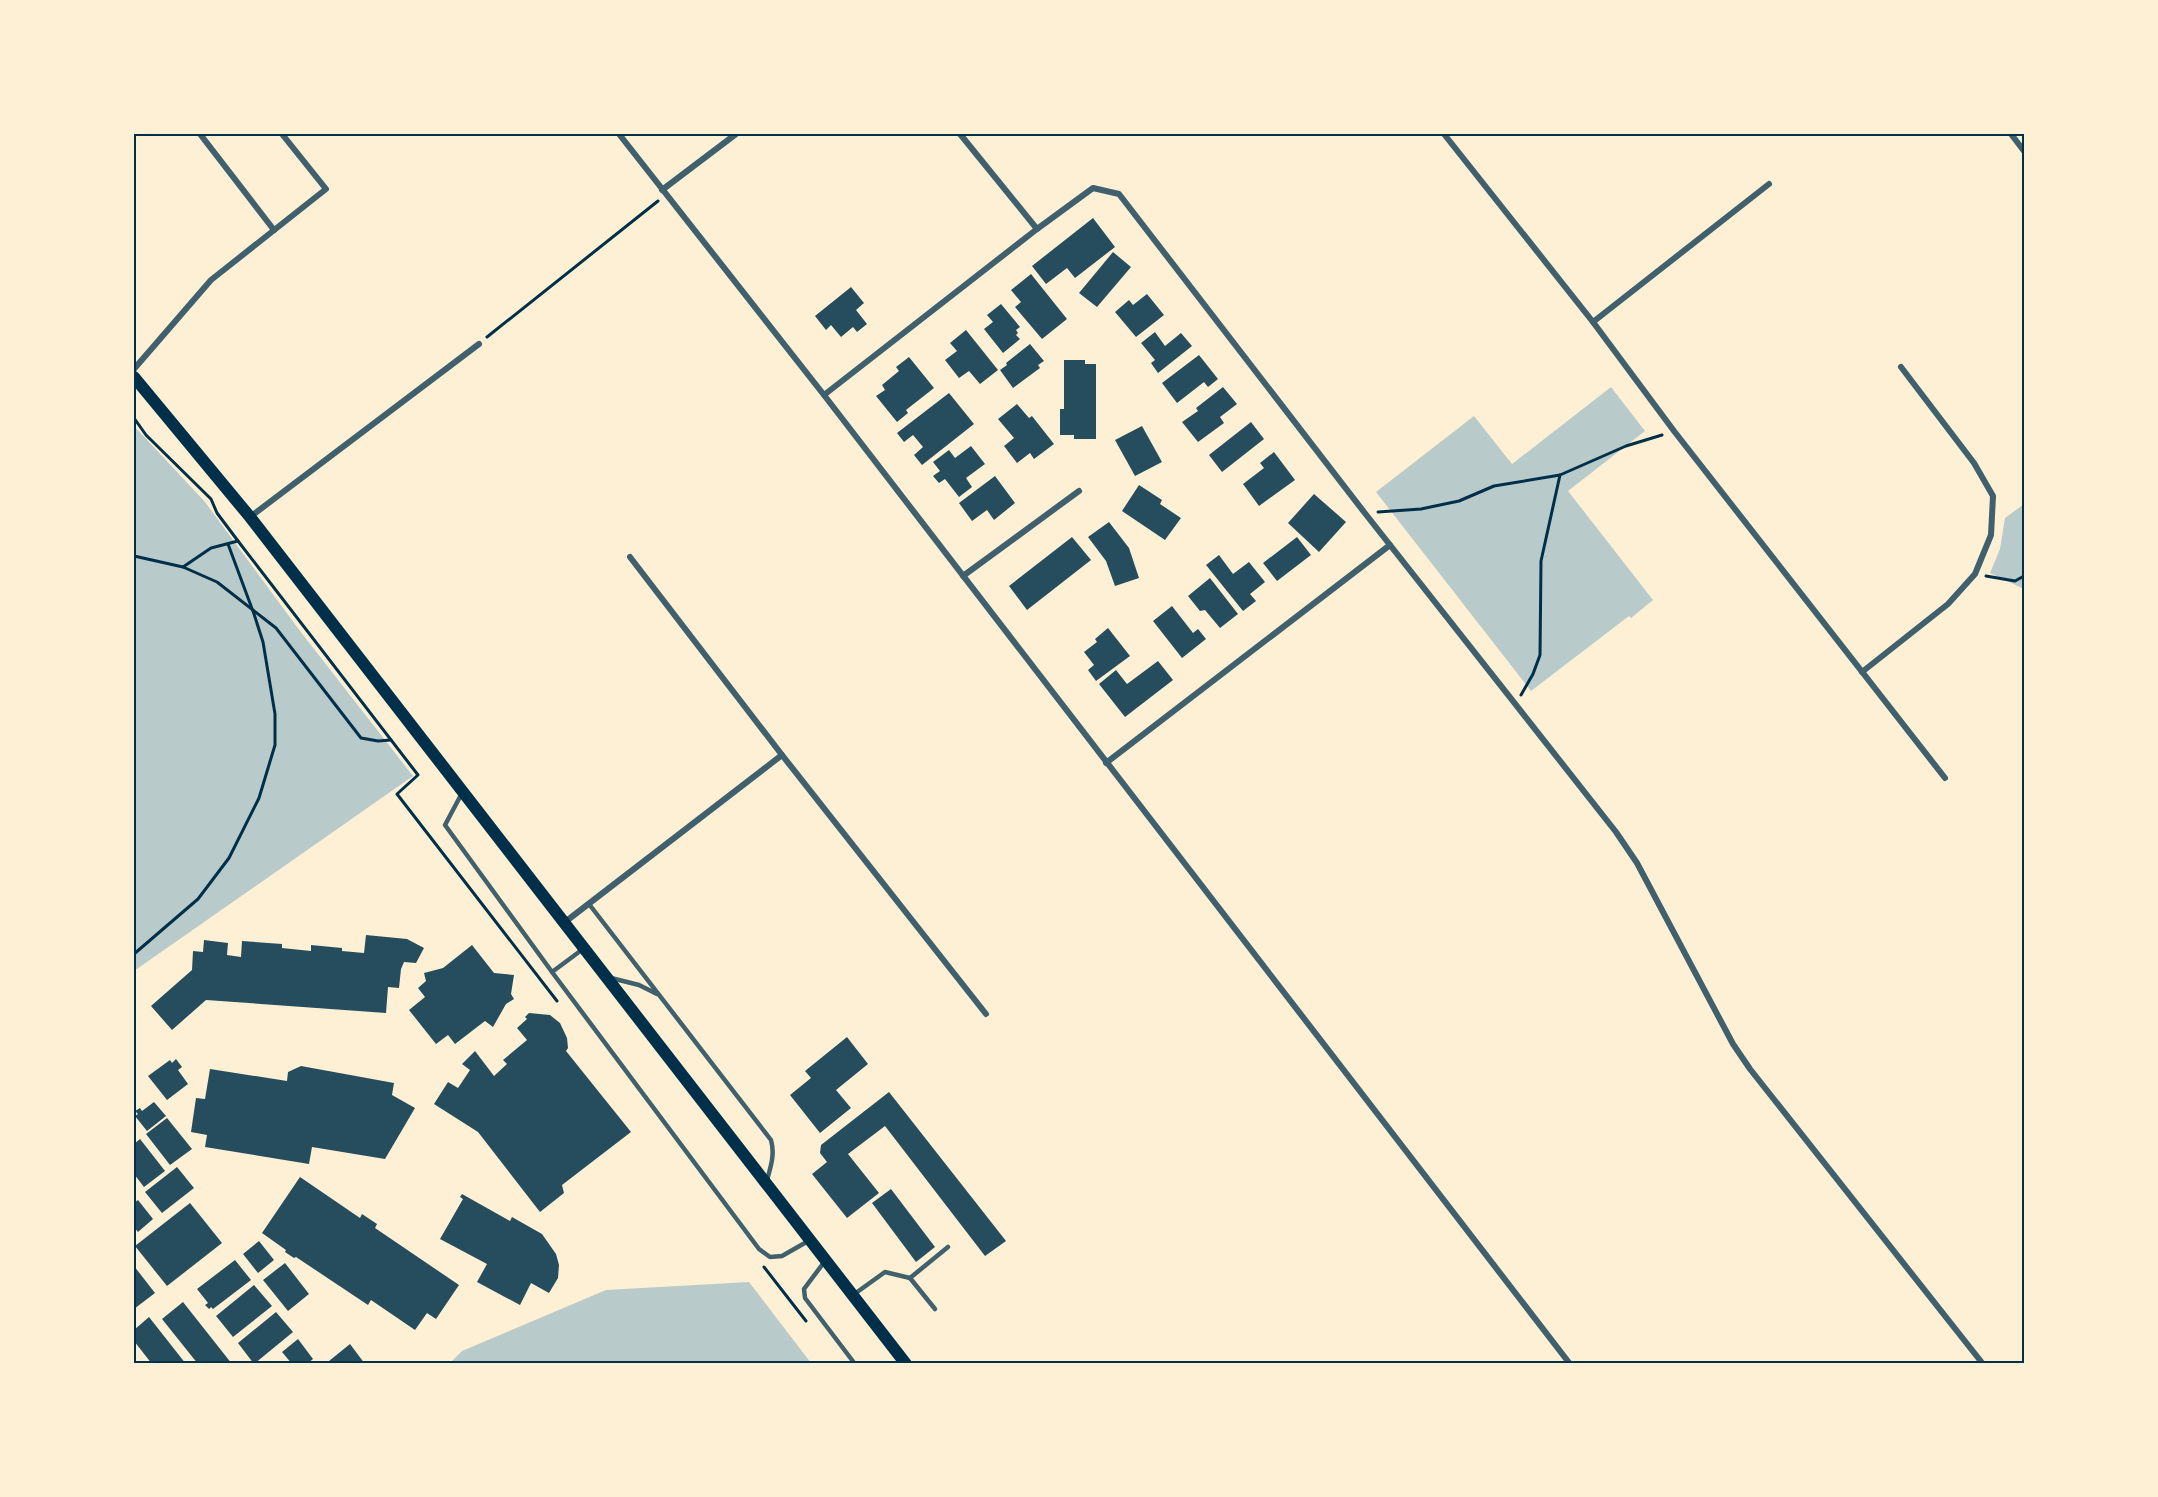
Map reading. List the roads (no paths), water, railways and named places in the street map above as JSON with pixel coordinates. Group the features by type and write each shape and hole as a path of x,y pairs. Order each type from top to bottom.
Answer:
{"main road":[{"path":"134,377 250,517 906,1364"}],"street":[{"path":"200,134 274,230"},
{"path":"134,369 211,280 326,189 282,134"},
{"path":"619,134 824,395 1570,1364"},
{"path":"664,192 736,134"},
{"path":"960,134 1037,229"},
{"path":"2011,134 2025,151"},
{"path":"1448,135 1674,431 1945,778"},
{"path":"1593,322 1769,184"},
{"path":"824,395 1093,188 1119,194 1364,513 1616,832 1637,863 1733,1044 1750,1069 1983,1364"},
{"path":"250,517 479,344"},
{"path":"1862,672 1948,604 1975,574 1992,535 1993,496 1974,463 1901,367"},
{"path":"963,576 1079,491"},
{"path":"1106,763 1390,545"},
{"path":"630,557 986,1014"},
{"path":"564,922 782,755"}],"lane":[{"path":"463,792 445,825 759,1249 770,1257 782,1256 810,1240"},
{"path":"588,904 771,1140 773,1157 766,1184"},
{"path":"552,972 584,948"},
{"path":"606,977 639,985 663,1000"},
{"path":"909,1278 948,1247"},
{"path":"826,1260 804,1289 806,1298 855,1364"},
{"path":"853,1295 885,1272 909,1278 935,1309"}]}
